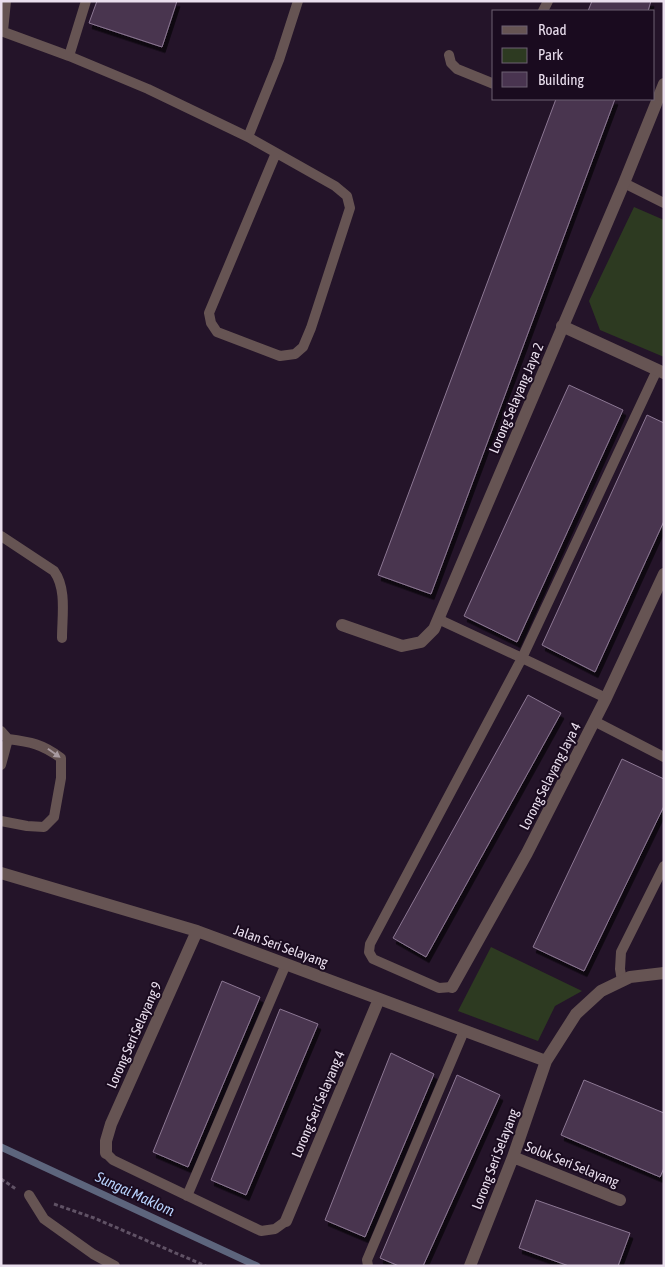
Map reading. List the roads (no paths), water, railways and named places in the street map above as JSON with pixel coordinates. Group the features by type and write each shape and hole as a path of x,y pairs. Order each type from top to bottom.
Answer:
{"street":[{"name":"Lorong Selayang Jaya 2","path":"342,625 402,646 421,642 434,629 624,183 664,84"},
{"path":"562,326 660,372"},
{"name":"Lorong Selayang Jaya 4","path":"452,987 527,853 606,698 664,574"},
{"name":"Jalan Seri Selayang","path":"1,873 197,931 546,1061"},
{"name":"Lorong Seri Selayang 9","path":"106,1153 106,1141 111,1124 197,931"},
{"name":"Lorong Seri Selayang","path":"470,1266 513,1157 546,1061 576,1014 602,991 630,977 664,973"},
{"name":"Lorong Seri Selayang 4","path":"286,1221 379,999"},
{"name":"Solok Seri Selayang","path":"513,1157 620,1200"}],"lane":[{"path":"6,1 2,31 69,56 148,89 248,137 335,186 347,196 350,208 311,328 303,347 295,354 280,356 216,332 211,323 209,313 276,153"},
{"path":"69,56 86,1"},
{"path":"248,137 279,60 298,1"},
{"path":"449,55 451,63 458,69 492,83"},
{"path":"624,183 664,203"},
{"path":"452,987 439,988 373,959 369,952 370,944 522,658 660,372"},
{"path":"1,536 54,570 59,578 62,587 62,638"},
{"path":"438,619 606,698"},
{"path":"594,721 664,758"},
{"path":"1,764 5,735 48,748 61,758 61,778 54,817 44,827 1,821"},
{"path":"622,981 620,969 621,952 664,866"},
{"path":"186,1196 286,964"},
{"path":"368,1266 367,1260 464,1031"},
{"path":"106,1153 114,1160 261,1231 276,1229 286,1221"},
{"path":"29,1195 44,1219 93,1254 115,1266"}],"waterway":[{"name":"Sungai Maklom","path":"1,1147 257,1266"}]}
